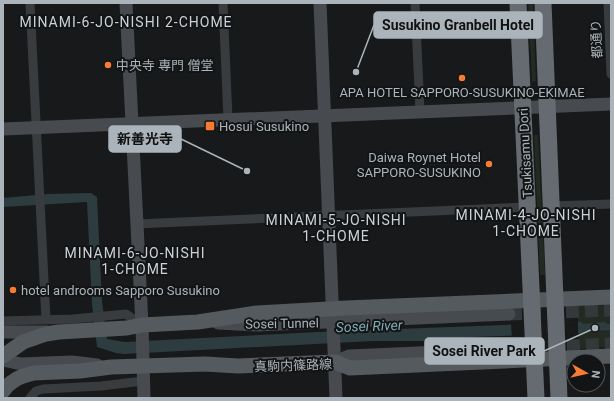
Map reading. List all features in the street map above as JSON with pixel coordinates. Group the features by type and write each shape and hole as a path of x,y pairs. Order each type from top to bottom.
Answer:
{"highway":[{"name":"Tsukisamu Dori","path":"518,3 536,398"},
{"name":"Tsukisamu Dori","path":"543,3 559,398"}],"main road":[{"path":"3,356 23,342 46,334 59,332 126,328 142,332 257,313 333,321 531,300 611,297"},
{"name":"真駒内篠路線","path":"3,391 12,382 27,374 80,371 111,367 205,364 238,366 335,362 350,368 611,356"}],"street":[{"path":"30,3 38,194 46,320"},
{"path":"126,3 144,398"},
{"path":"222,3 228,119"},
{"path":"320,3 336,398"},
{"path":"415,3 420,111"},
{"name":"都通り","path":"608,3 611,74"},
{"path":"3,129 611,104"},
{"path":"551,206 611,204"},
{"path":"136,224 527,207"},
{"path":"3,321 46,320 126,314 142,332"},
{"name":"Sosei Tunnel","path":"333,321 509,314"},
{"path":"3,332 59,332"},
{"path":"335,362 349,356 510,349"},
{"path":"3,360 20,364 72,362 111,367"},
{"path":"30,398 36,390 101,386 143,367"}],"shaded area":[{"path":"528,3 533,3 536,81 532,82"},
{"path":"534,135 538,135 545,275 540,275"},
{"path":"91,193 97,197 102,302 107,339 125,342 318,332 581,322 583,324 605,322 607,324 611,324 611,330 584,331 581,333 473,337 423,341 373,341 124,354 116,353 97,347 92,304 87,202 3,207 3,198 48,194"},
{"path":"611,305 611,347 579,349 577,306"}],"pier":[{"path":"578,322 578,334 512,338 511,324"}],"tunnel":[{"path":"509,314 611,310"},
{"path":"510,349 611,344"}],"place":[{"name":"中央寺 専門 僧堂","path":"108,65"},
{"name":"Susukino Granbell Hotel","path":"356,72"},
{"name":"APA HOTEL SAPPORO-SUSUKINO-EKIMAE","path":"462,78"},
{"name":"Hosui Susukino","path":"210,126"},
{"name":"Daiwa Roynet Hotel SAPPORO-SUSUKINO","path":"489,164"},
{"name":"新善光寺","path":"247,171"},
{"name":"hotel androoms Sapporo Susukino","path":"13,290"},
{"name":"Sosei River Park","path":"595,328"}],"district":[{"name":"MINAMI-6-JO-NISHI 2-CHOME","path":"126,22"},
{"name":"MINAMI-4-JO-NISHI 1-CHOME","path":"526,224"},
{"name":"MINAMI-5-JO-NISHI 1-CHOME","path":"336,228"},
{"name":"MINAMI-6-JO-NISHI 1-CHOME","path":"135,262"}],"water label":[{"name":"Sosei River","path":"369,326"}]}
